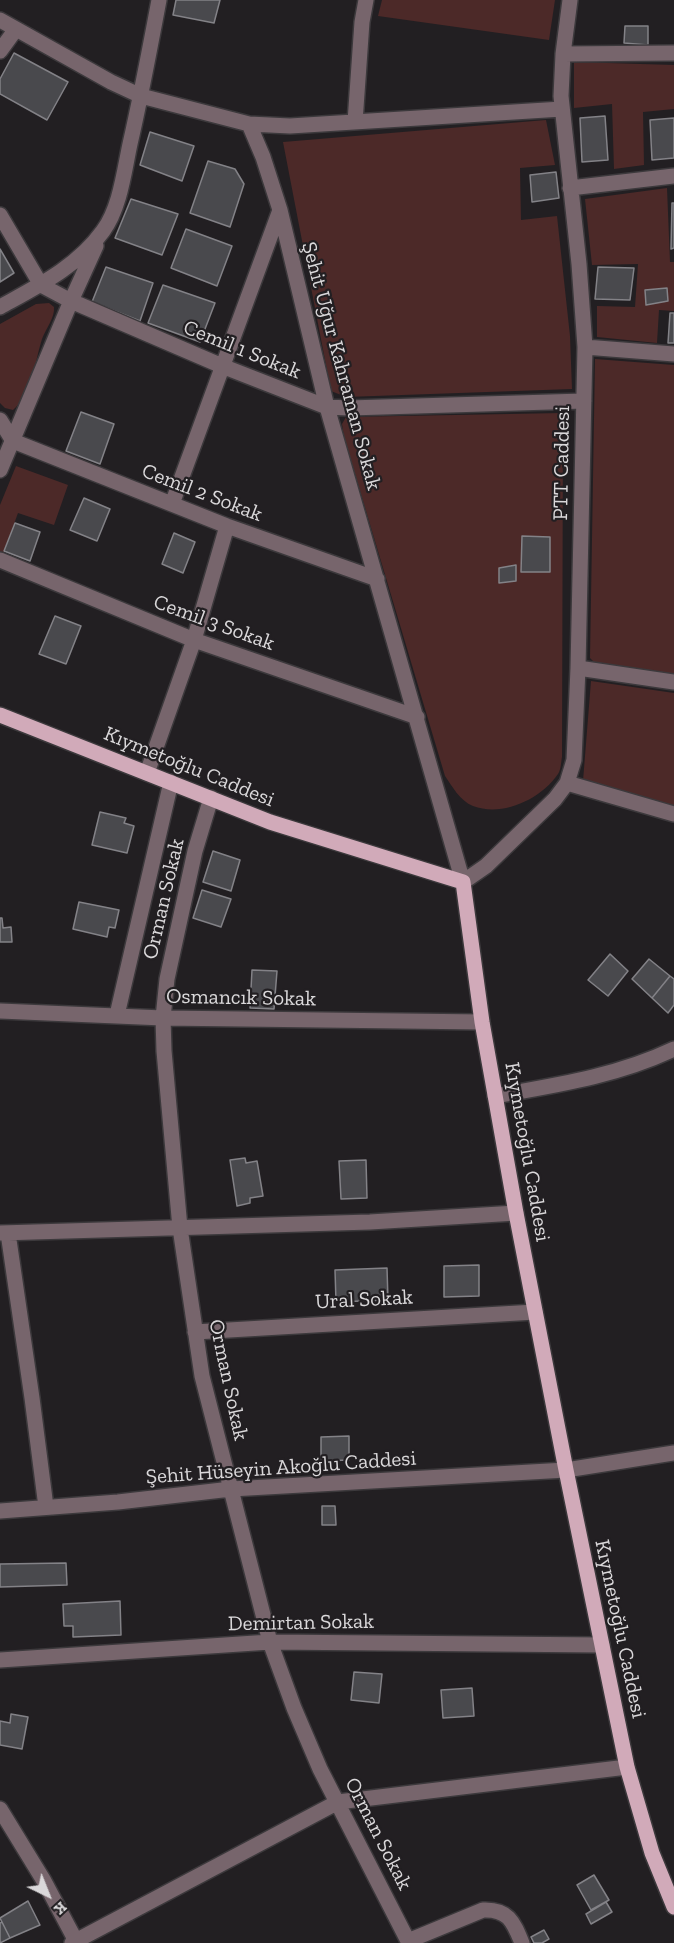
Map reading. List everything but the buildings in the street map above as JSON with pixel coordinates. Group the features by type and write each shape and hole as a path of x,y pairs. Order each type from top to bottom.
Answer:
{"main road":[{"name":"Kıymetoğlu Caddesi","path":"0,715 270,822 463,882 482,1022 516,1213 627,1767 652,1853 674,1907"}],"street":[{"path":"0,470 71,301 115,207 141,96 159,0"},
{"path":"355,122 362,22 366,0"},
{"name":"PTT Caddesi","path":"463,882 486,866 555,799 567,783 574,760 579,668 585,347 562,109 563,54 570,0"},
{"path":"0,20 111,82 141,96 249,124 290,126 562,109"},
{"path":"0,51 16,29"},
{"path":"563,54 674,53"},
{"name":"Şehit Uğur Kahraman Sokak","path":"249,124 263,157 280,210 327,407 463,882"},
{"path":"570,188 674,176"},
{"path":"172,504 280,210"},
{"path":"0,215 41,285"},
{"path":"0,307 41,285 69,266 104,230"},
{"name":"Cemil 1 Sokak","path":"41,285 71,301 222,366 327,407 584,400"},
{"path":"585,347 674,354"},
{"path":"0,420 14,441"},
{"name":"Cemil 2 Sokak","path":"14,441 227,526 377,579"},
{"path":"147,773 194,640 227,526"},
{"name":"Cemil 3 Sokak","path":"0,560 194,640 417,717"},
{"path":"579,668 674,682"},
{"path":"117,1015 171,782"},
{"path":"567,783 674,814"},
{"name":"Orman Sokak","path":"212,798 195,851 167,980 163,1018 164,1051 180,1228 202,1376 270,1642 294,1708 320,1769 408,1941 483,1910 496,1910 508,1917 522,1943"},
{"name":"Osmancık Sokak","path":"0,1011 163,1018 482,1022"},
{"path":"495,1096 609,1074 674,1048"},
{"path":"46,1508 32,1398 4,1233 370,1222 516,1213"},
{"name":"Ural Sokak","path":"195,1332 535,1312"},
{"name":"Şehit Hüseyin Akoğlu Caddesi","path":"0,1511 118,1502 231,1489 566,1470 674,1453"},
{"name":"Demirtan Sokak","path":"0,1660 270,1642 602,1645"},
{"path":"0,1809 38,1871 75,1942 338,1802 627,1767"}],"shaded area":[{"path":"382,0 555,0 549,40 378,16"},
{"path":"574,62 674,65 674,109 643,112 644,165 614,169 612,104 574,108"},
{"path":"546,120 555,165 520,168 521,220 557,216 570,336 572,389 346,397 331,391 283,142"},
{"path":"667,188 670,262 674,262 674,311 659,310 657,343 597,337 597,306 635,307 638,264 592,265 585,199"},
{"path":"49,303 54,307 53,315 42,339 29,386 13,410 5,408 0,403 0,324 36,304"},
{"path":"595,359 674,365 674,676 599,667 590,658"},
{"path":"563,413 562,757 560,768 558,774 541,792 520,804 508,808 484,809 464,801 445,776 342,424 346,417"},
{"path":"16,466 68,485 54,525 18,513 3,554 0,553 0,505"},
{"path":"591,681 674,693 674,806 583,781"}]}
